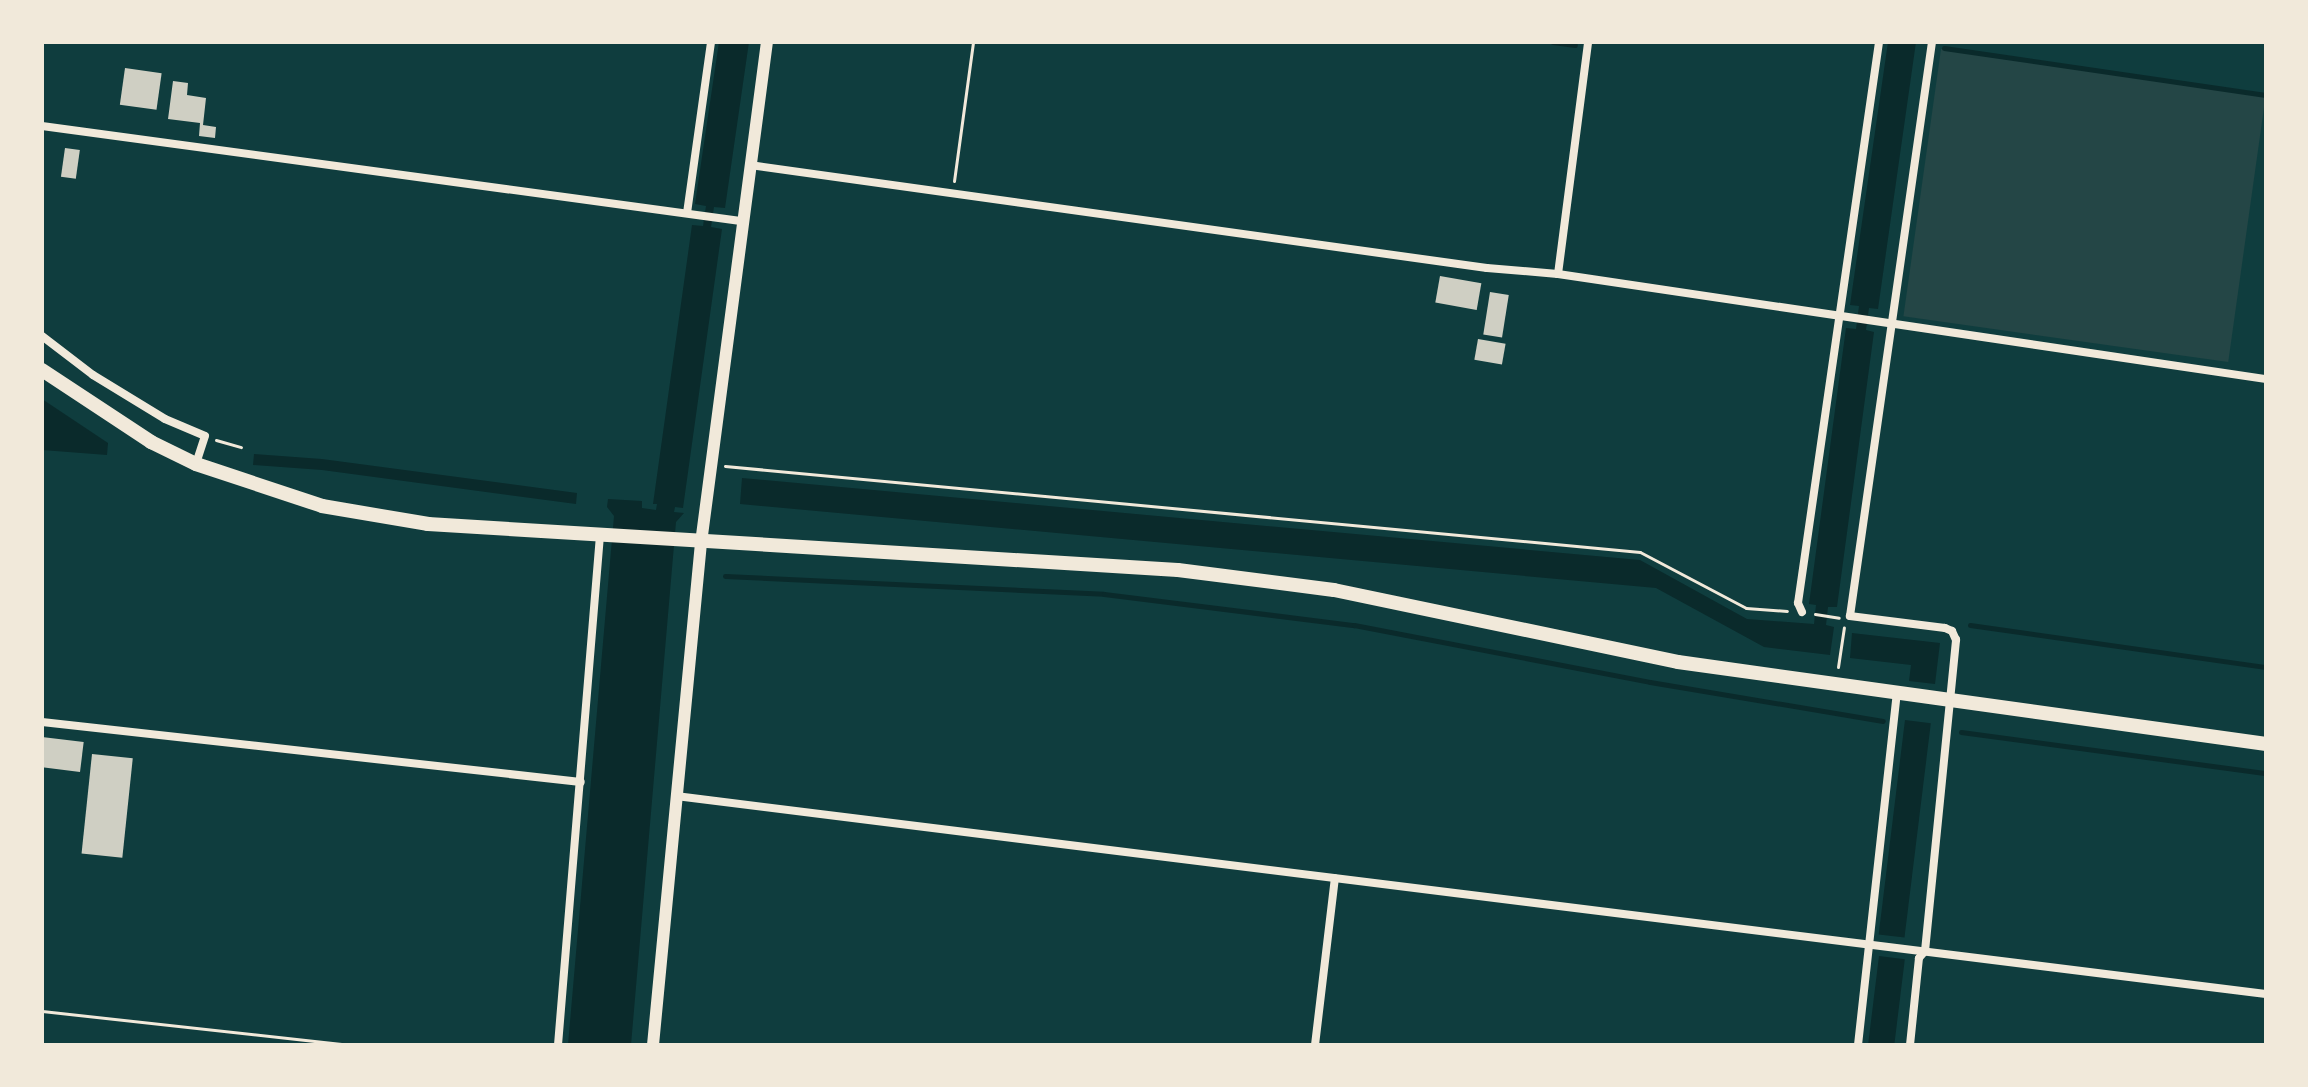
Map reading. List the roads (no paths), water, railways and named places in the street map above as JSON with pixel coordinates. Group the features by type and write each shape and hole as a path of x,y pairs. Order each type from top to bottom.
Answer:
{"main road":[{"path":"42,370 151,442 196,464 322,506 428,524 1178,570 1334,590 1678,662 2266,744"}],"street":[{"path":"687,213 711,42"},
{"path":"653,1045 701,543 767,42"},
{"path":"1558,274 1588,42"},
{"path":"1802,612 1798,603 1879,42"},
{"path":"1910,1045 1919,958 1925,951 1956,640 1952,631 1850,616 1932,42"},
{"path":"42,126 741,221"},
{"path":"750,165 1487,268 1558,274 2266,379"},
{"path":"42,336 93,375 165,419 205,436 196,464"},
{"path":"558,1045 600,535"},
{"path":"1858,1045 1897,694"},
{"path":"42,722 581,782"},
{"path":"676,796 2266,994"},
{"path":"1315,1045 1335,878"}],"waterway":[{"path":"1553,42 1575,45"},
{"path":"1944,48 2266,95"},
{"path":"725,576 1104,594 1354,625 1650,682 1883,721"},
{"path":"1970,625 2266,667"},
{"path":"1961,732 2266,773"}]}
